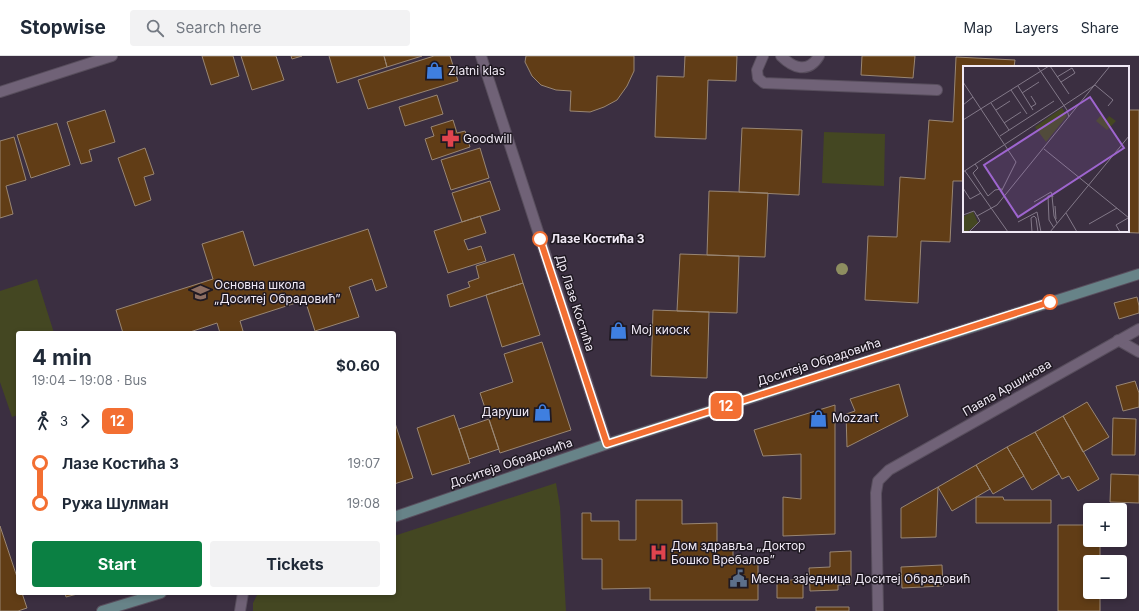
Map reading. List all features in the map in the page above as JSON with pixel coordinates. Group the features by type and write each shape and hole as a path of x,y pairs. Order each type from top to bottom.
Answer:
{"street":[{"path":"0,92 112,56"},
{"name":"Др Лазе Костића","path":"481,56 607,444"},
{"path":"763,56 757,70 758,78 764,83 937,90"},
{"path":"781,56 788,64 804,68 812,65 819,56"},
{"name":"Доситеја Обрадовића","path":"396,516 607,444 1139,274"},
{"name":"Павла Аршинова","path":"878,611 876,493 878,481 889,470 1139,329"},
{"path":"1118,340 1139,352"},
{"path":"102,611 154,595"},
{"path":"240,611 243,595"}],"green space":[{"path":"824,132 885,134 884,186 822,183"},
{"path":"37,279 53,331 16,331 16,416 12,417 0,382 0,291"},
{"path":"556,483 560,507 566,611 253,611 253,603 257,595 396,595 396,535"}],"building":[{"path":"202,56 233,56 239,76 211,85"},
{"path":"241,56 276,56 284,80 252,90"},
{"path":"291,56 302,56 292,59"},
{"path":"329,56 384,56 387,67 337,83"},
{"path":"384,56 422,56 387,67"},
{"path":"434,56 450,56 458,81 368,109 358,80"},
{"path":"526,56 634,56 634,71 627,86 617,100 590,112 570,111 571,91 556,90 541,85 532,76 525,62"},
{"path":"685,56 737,56 736,81 708,80 706,139 655,137 657,76 684,77"},
{"path":"862,56 915,56 913,78 861,75"},
{"path":"956,57 1015,60 1014,66 963,66 963,181 953,181 950,242 921,241 918,303 865,300 868,236 897,237 900,177 925,179 929,120 953,122"},
{"path":"437,95 443,114 405,126 399,107"},
{"path":"105,110 115,142 89,150 92,161 81,164 67,122"},
{"path":"1129,110 1139,110 1139,233 1114,232 1129,232"},
{"path":"453,120 457,133 465,131 470,147 432,160 425,139 434,136 431,127"},
{"path":"57,123 70,165 31,178 17,135"},
{"path":"742,128 802,130 799,195 739,192"},
{"path":"14,137 26,180 6,186 13,214 0,218 0,141"},
{"path":"145,148 154,174 144,177 151,200 135,206 118,158"},
{"path":"480,148 489,178 451,190 441,160"},
{"path":"490,181 500,210 462,222 452,193"},
{"path":"709,191 768,193 765,257 707,255"},
{"path":"480,216 486,233 464,240 468,250 481,246 486,261 448,273 434,231"},
{"path":"368,229 387,287 376,291 372,279 349,287 359,317 315,331 305,300 240,321 243,331 219,331 217,323 193,331 122,331 116,310 213,279 202,244 243,231 254,266"},
{"path":"514,254 523,283 450,307 447,295 470,287 468,282 479,278 476,266"},
{"path":"680,254 739,256 737,313 677,311"},
{"path":"523,283 540,335 502,347 486,295"},
{"path":"1137,297 1139,313 1119,319 1114,303"},
{"path":"653,310 709,312 707,378 651,376"},
{"path":"542,342 571,430 500,453 480,393 513,382 504,354"},
{"path":"1135,381 1139,393 1139,407 1123,411 1116,386"},
{"path":"899,384 908,416 847,447 846,414 855,411 850,399"},
{"path":"1087,402 1109,437 1083,452 1063,416"},
{"path":"835,405 835,534 783,536 783,497 801,499 801,454 763,456 754,430"},
{"path":"454,415 470,463 432,475 417,428"},
{"path":"1063,416 1099,479 1078,491 1069,476 1062,479 1035,432"},
{"path":"1113,418 1136,419 1135,455 1112,455"},
{"path":"489,419 499,449 469,459 459,429"},
{"path":"396,426 413,478 396,483"},
{"path":"1035,432 1059,474 1032,490 1007,447"},
{"path":"1007,447 1024,476 993,494 976,465"},
{"path":"976,465 990,489 952,511 938,487"},
{"path":"1111,474 1139,475 1139,503 1110,502"},
{"path":"938,487 936,537 901,538 901,508"},
{"path":"976,497 1003,497 1004,500 1051,500 1051,523 976,523"},
{"name":"Дом здравља „Доктор Бошко Вребалов”","path":"636,500 682,500 682,524 717,523 717,546 733,546 733,563 758,563 758,600 650,600 650,588 602,589 602,559 582,559 582,513 591,513 591,521 619,521 619,540 636,540"},
{"path":"1058,525 1083,525 1083,547 1100,547 1100,555 1083,555 1083,599 1100,599 1100,611 1058,611"},
{"path":"0,526 16,574 16,595 23,595 27,608 18,611 0,611"},
{"path":"851,551 851,584 838,585 838,590 810,591 809,568 830,567 830,552"},
{"path":"942,565 943,586 902,588 901,567"},
{"path":"777,580 803,580 803,598 777,598"},
{"path":"816,607 849,607 849,611 816,611"}],"bus line":[{"name":"12","path":"540,239 607,444 1050,302"}],"place":[{"name":"Zlatni klas","path":"435,71"},
{"name":"Goodwill","path":"450,139"},
{"name":"Лазе Костића 3","path":"540,239"},
{"name":"Основна школа „Доситеј Обрадовић”","path":"201,292"},
{"name":"Мој киоск","path":"618,330"},
{"name":"Даруши","path":"542,412"},
{"name":"Mozzart","path":"819,418"},
{"name":"Дом здравља „Доктор Бошко Вребалов”","path":"658,553"},
{"name":"Месна заједница Доситеј Обрадовић","path":"738,579"}]}
